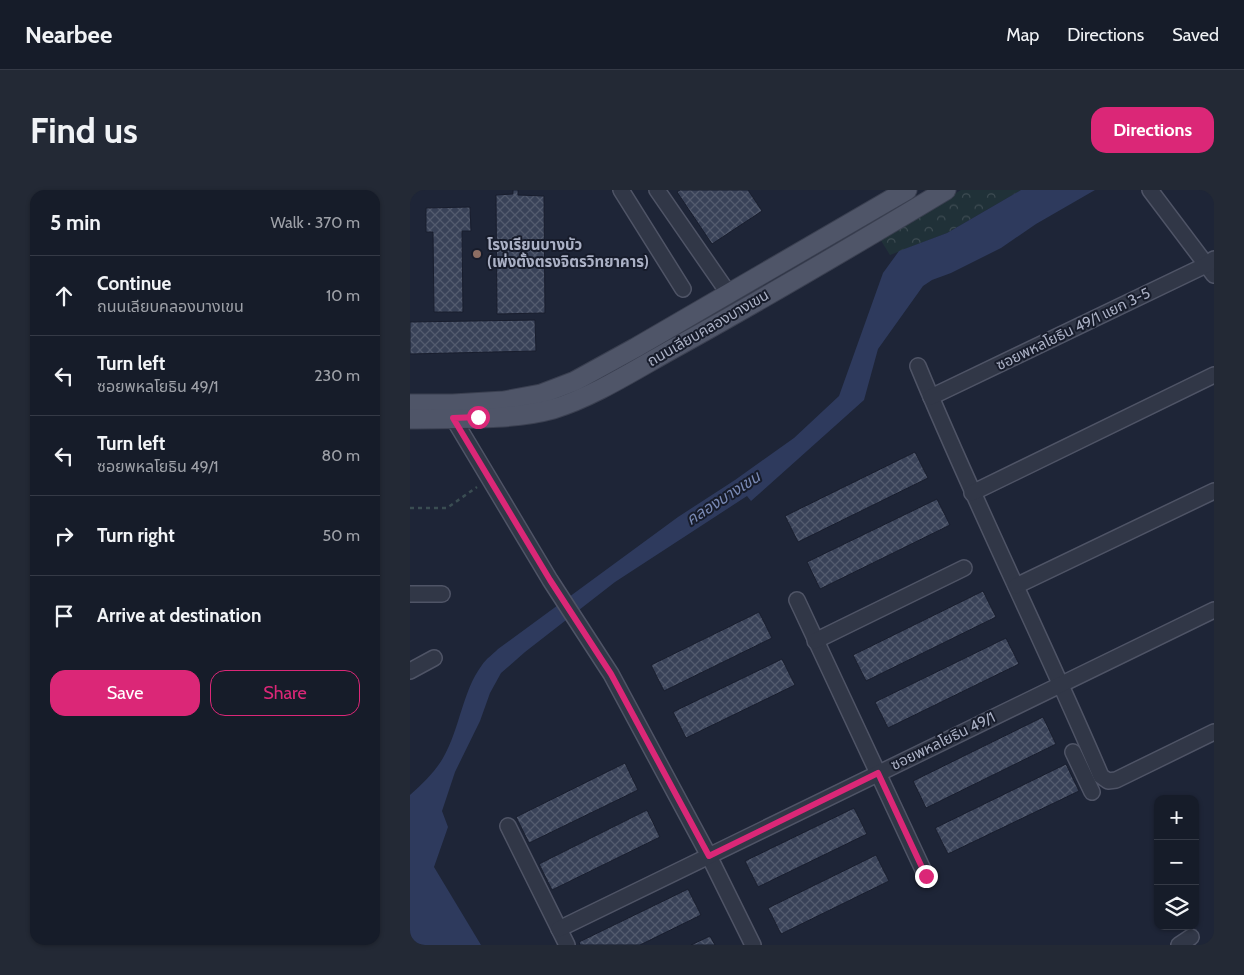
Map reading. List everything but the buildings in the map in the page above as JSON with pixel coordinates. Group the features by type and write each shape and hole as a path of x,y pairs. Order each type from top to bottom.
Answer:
{"main road":[{"name":"ถนนเลียบคลองบางเขน","path":"478,410 504,401 542,394 575,381 907,190"},
{"name":"ถนนเลียบคลองบางเขน","path":"453,411 478,410 516,415 553,408 587,396 713,326 946,190"},
{"path":"410,404 453,411"},
{"path":"410,418 453,411"}],"street":[{"path":"621,190 682,289"},
{"path":"657,190 729,294"},
{"path":"1150,190 1211,266"},
{"name":"ซอยพหลโยธิน 49/1 แยก 3-5","path":"931,397 1211,266"},
{"path":"918,366 972,492 1061,684 1101,776 1108,781 1116,780 1214,732"},
{"path":"972,492 1214,375"},
{"path":"453,411 550,580 611,674 709,856 753,945"},
{"path":"1016,586 1214,491"},
{"path":"815,641 964,568"},
{"path":"410,594 442,594"},
{"path":"796,600 926,876"},
{"name":"ซอยพหลโยธิน 49/1","path":"559,928 1214,610"},
{"path":"410,670 434,658"},
{"path":"1073,752 1092,792"},
{"path":"1080,767 1095,761"},
{"path":"508,826 567,945"}],"path":[{"path":"410,508 448,508 490,478"}],"green space":[{"path":"961,190 1021,190 947,233 890,255 880,239"}],"water":[{"name":"คลองบางเขน","path":"1021,190 1095,190 1036,224 1001,248 923,286 878,349 864,400 751,501 747,496 615,582 501,673 490,693 480,721 455,772 442,811 448,827 434,867 481,945 410,945 410,795 424,782 443,758 449,747 470,687 484,663 498,649 678,517 735,480 794,438 839,396 883,273 899,251 947,233"}],"place":[{"name":"โรงเรียนบางบัว (เพ่งตั้งตรงจิตรวิทยาคาร)","path":"477,254"}],"route":[{"path":"478,417 453,418 550,580 611,674 709,856 878,773 926,876"}]}
